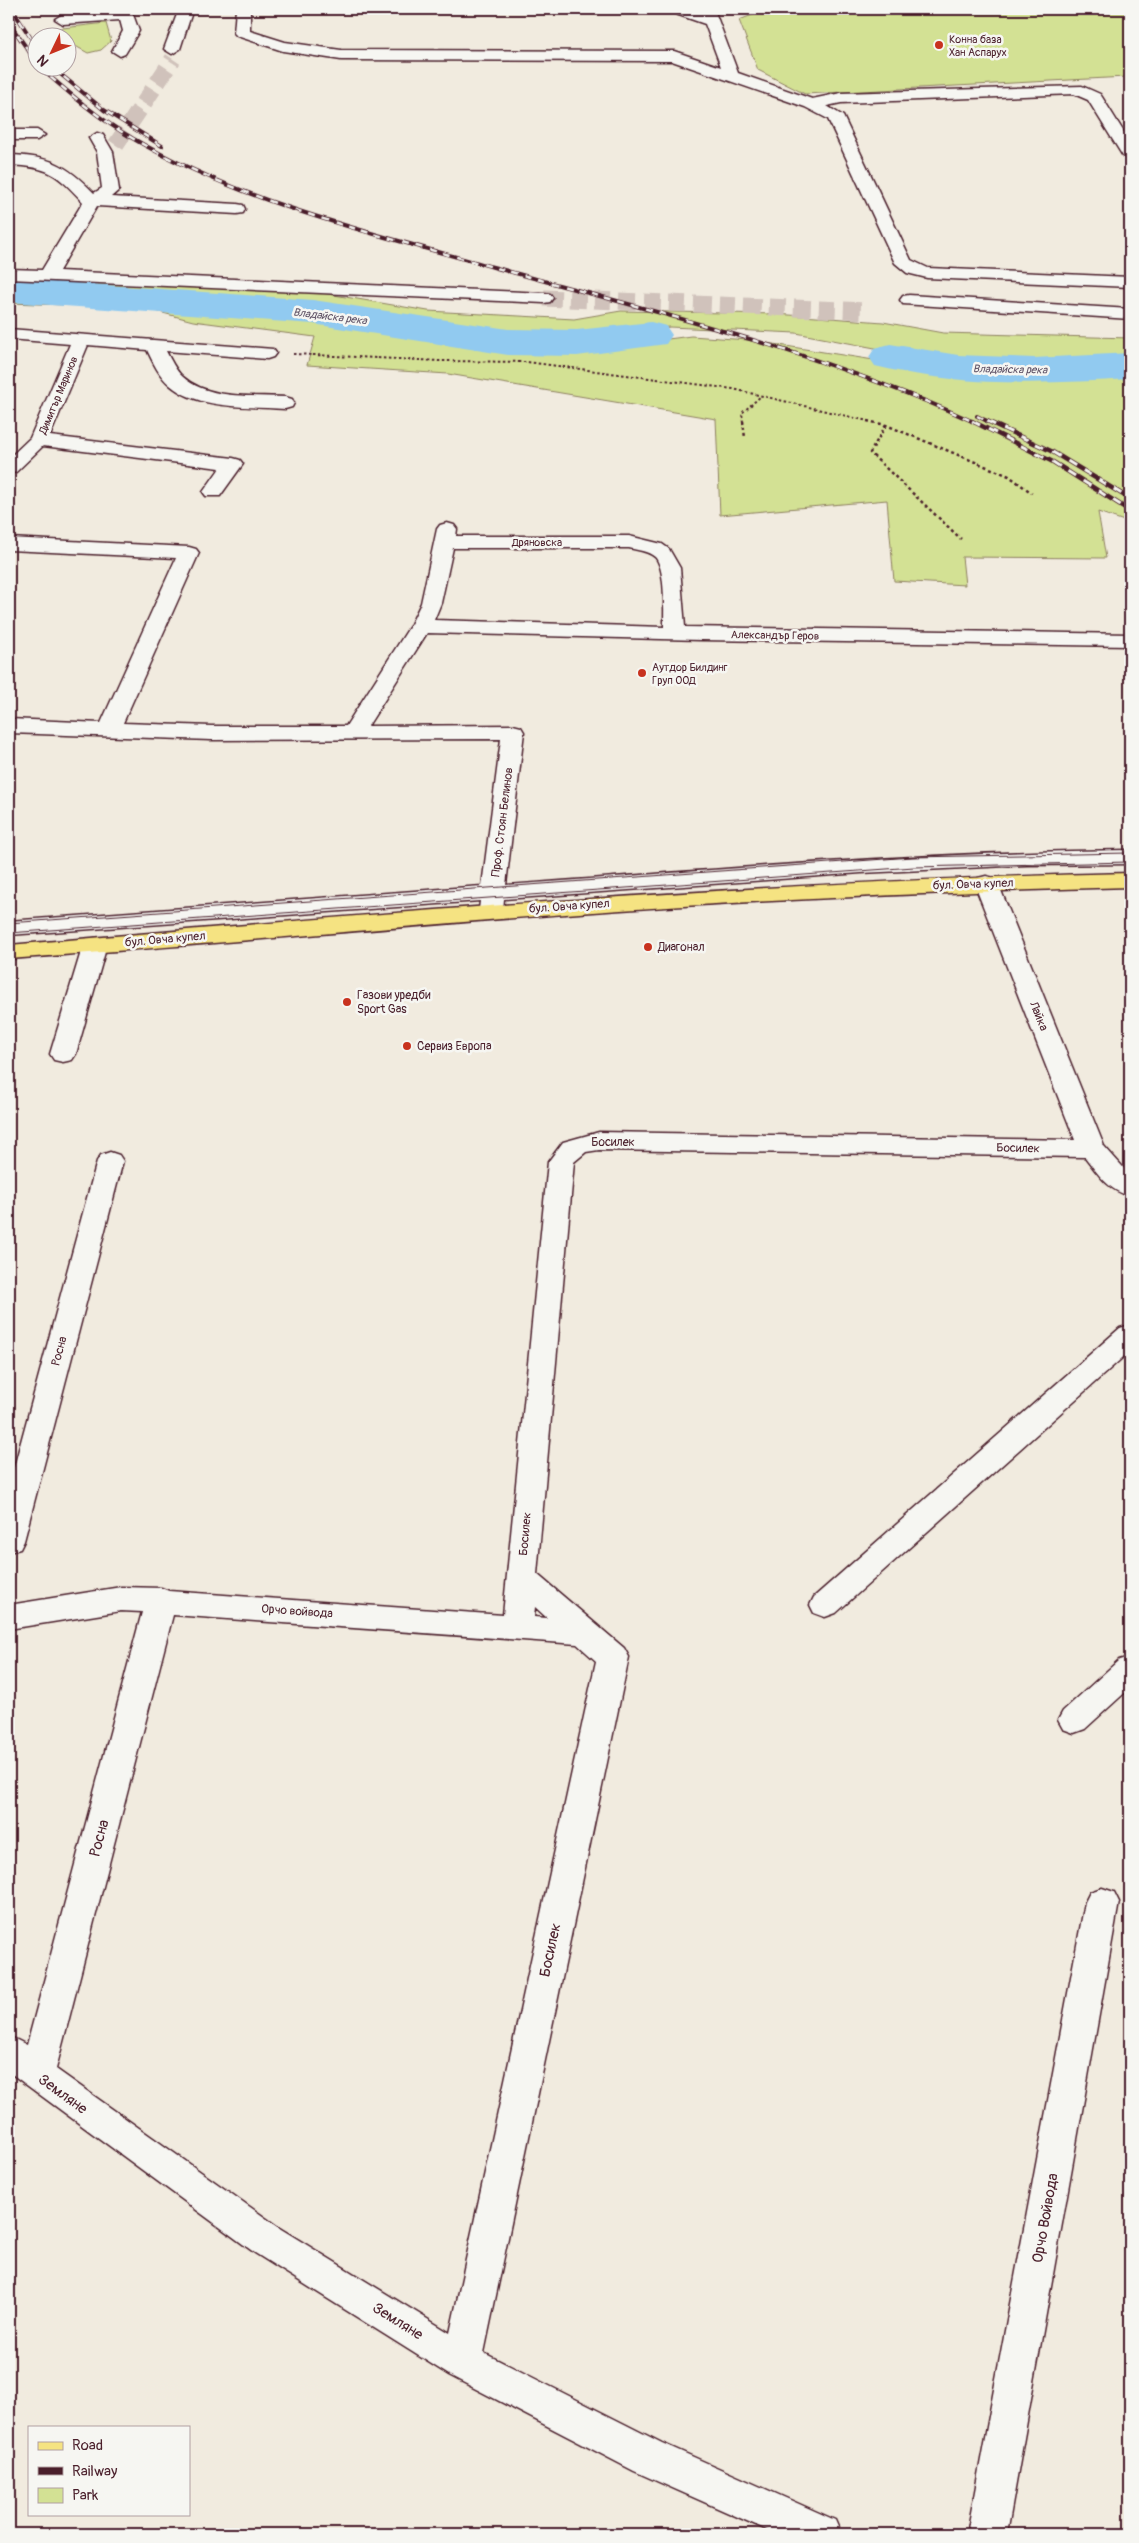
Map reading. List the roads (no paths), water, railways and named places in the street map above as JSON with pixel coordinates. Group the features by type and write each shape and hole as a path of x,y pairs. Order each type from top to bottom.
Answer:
{"main road":[{"name":"бул. Овча купел","path":"9,952 95,945 492,902 739,895 986,883 1130,880"}],"street":[{"path":"155,57 173,54 186,9"},
{"path":"243,9 242,33 283,46 341,55 674,56 811,104 835,116 904,263 913,269 927,273 1130,282"},
{"path":"675,9 709,15 732,77"},
{"path":"63,19 125,12 131,32 120,51"},
{"path":"811,104 841,98 1076,89 1094,97 1130,155"},
{"path":"9,135 37,136"},
{"path":"48,275 92,200 111,190 106,145"},
{"path":"9,160 49,163 69,176 92,200 237,209"},
{"path":"9,274 544,298"},
{"path":"909,300 1130,314"},
{"path":"9,334 267,353"},
{"name":"Димитър Маринов","path":"9,468 39,440 81,339"},
{"path":"153,344 174,379 186,389 205,395 285,402"},
{"path":"39,440 233,464 213,492"},
{"name":"Дряновска","path":"420,626 430,603 446,536 629,542 662,552 668,561 674,595 675,633"},
{"path":"9,544 189,553 109,729"},
{"path":"9,726 211,733 353,732 420,626"},
{"name":"Александър Геров","path":"420,626 675,633 1130,640"},
{"name":"Проф. Стоян Белинов","path":"353,732 513,732 492,902"},
{"path":"9,928 492,902 861,866 1027,858 1130,857"},
{"name":"Лайка","path":"986,883 1092,1149 1115,1177 1130,1187"},
{"path":"63,1054 95,945"},
{"name":"Босилек","path":"518,1628 521,1578 560,1162 566,1152 583,1142 599,1141 1092,1149"},
{"name":"Росна","path":"9,1541 110,1161"},
{"path":"825,1605 1130,1335"},
{"name":"Босилек","path":"463,2362 613,1657 521,1578"},
{"name":"Орчо войвода","path":"9,1616 121,1599 160,1600 586,1633"},
{"name":"Росна","path":"36,2074 160,1600"},
{"path":"1074,1720 1130,1669"},
{"name":"Орчо Войвода","path":"987,2534 1102,1902"},
{"name":"Земляне","path":"9,2051 36,2074 268,2241 463,2362 648,2458 821,2534"}],"waterway":[{"name":"Владайска река","path":"9,290 33,290 313,312 508,342 577,343 651,335"},
{"name":"Владайска река","path":"890,357 958,368 1034,371 1130,366"}],"tunnel":[{"path":"116,145 173,59"},
{"path":"544,298 866,311"}],"tram line":[{"path":"9,923 912,857 1130,853"},
{"path":"9,933 914,867 1130,862"}],"railway":[{"path":"12,9 28,34"},
{"path":"9,23 28,50"},
{"path":"52,78 96,114 132,138 174,161 218,181 263,198 308,214 401,242 737,335 857,375 916,397 974,422"},
{"path":"65,78 104,110 162,146"},
{"path":"977,416 987,421"},
{"path":"987,421 1051,451 1130,499"},
{"path":"974,422 1053,462 1130,511"}],"place":[{"name":"Конна база Хан Аспарух","path":"939,45"},
{"name":"Аутдор Билдинг Груп ООД","path":"642,673"},
{"name":"Диагонал","path":"648,947"},
{"name":"Газови уредби Sport Gas","path":"347,1002"},
{"name":"Сервиз Европа","path":"407,1046"}]}
